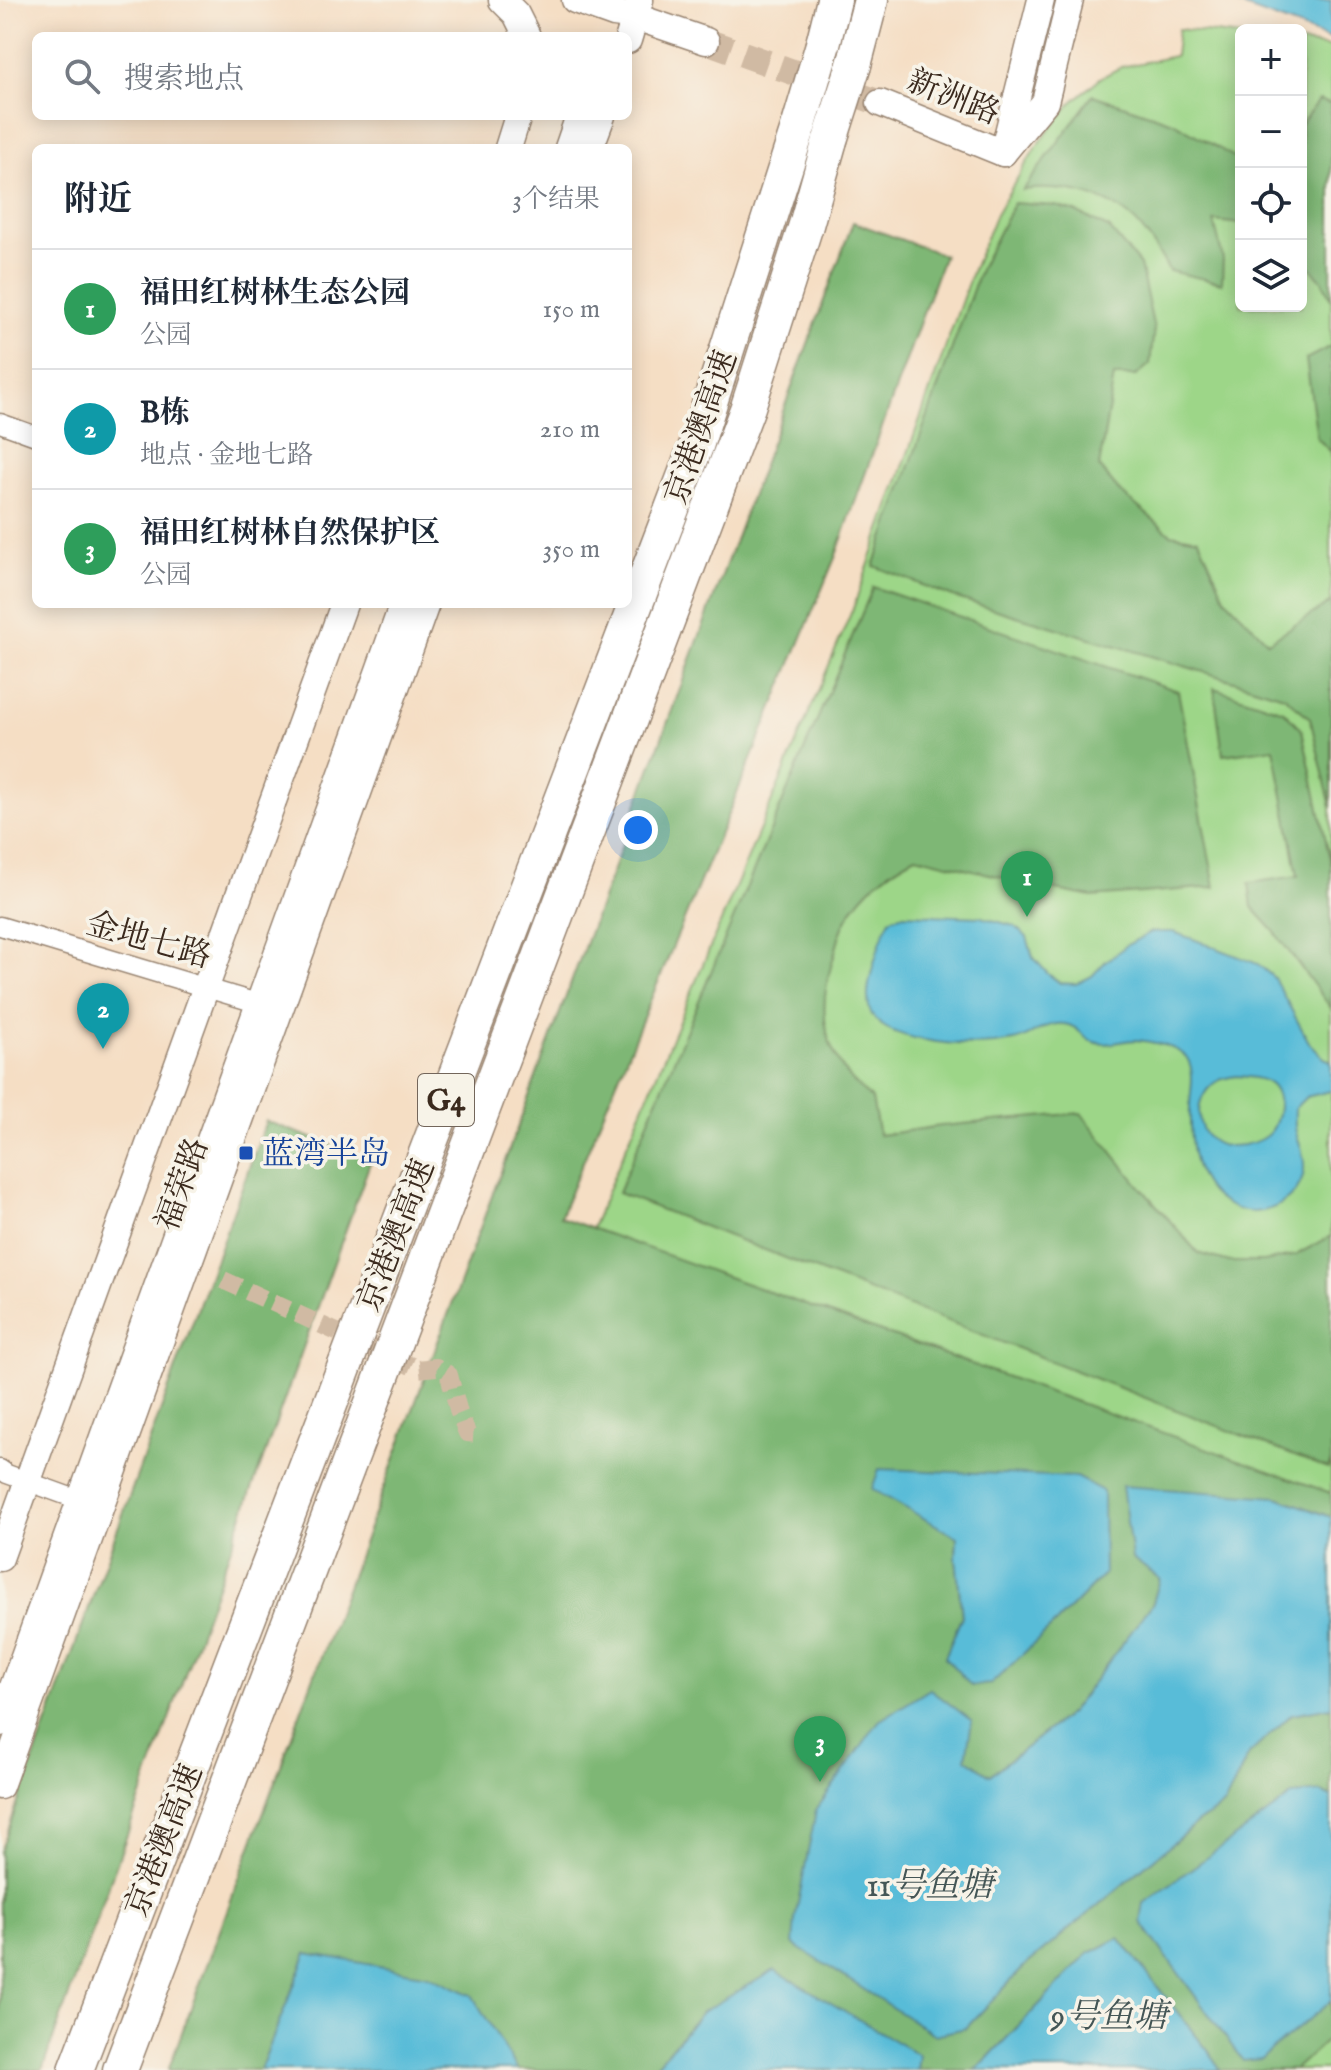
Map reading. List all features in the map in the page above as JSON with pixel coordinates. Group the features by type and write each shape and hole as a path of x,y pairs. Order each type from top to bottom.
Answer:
{"highway":[{"name":"京港澳高速","path":"76,2070 696,446 799,125 834,0"},
{"name":"京港澳高速","path":"120,2070 748,407 806,225 871,0"}],"main road":[{"path":"502,0 516,14 525,32"},
{"path":"575,0 706,41"},
{"path":"1038,15 1066,20 1045,102 1003,153 1038,15"},
{"name":"新洲路","path":"880,103 1003,153"},
{"path":"509,144 517,120"},
{"path":"569,144 578,120"},
{"path":"592,144 600,120"},
{"path":"0,1558 343,608"},
{"name":"福荣路","path":"270,1007 402,608"},
{"name":"福荣路","path":"0,1786 90,1504 270,1007 424,608"},
{"name":"福荣路","path":"0,1723 90,1504"}],"street":[{"path":"0,423 32,435"},
{"name":"金地七路","path":"0,926 270,1007"},
{"path":"0,1469 90,1504"}],"green space":[{"path":"1178,29 1235,35 1235,312 1307,312 1307,44 1331,47 1331,2070 180,2070 592,1228 854,606 973,269 996,214 1036,147 1071,103 1100,78 1121,67 1175,56"},
{"path":"1093,95 1173,122 1235,158 1235,223 1214,221 1223,259 1222,283 1169,271 1135,221 1107,202 1057,189 1023,190"},
{"path":"1319,100 1331,104 1331,300 1323,282 1307,263 1307,116"},
{"path":"1014,203 1056,206 1076,212 1110,229 1140,265 1154,329 1150,364 1136,376 1114,376 1099,467 1120,492 1171,534 1199,539 1225,598 1268,642 1331,602 1331,807 1310,718 1284,696 953,597 874,566 981,267"},
{"path":"853,222 944,255 835,558 560,1217 1331,1493 1331,1517 1277,1497 1160,1579 1153,1603 1070,1713 990,1775 965,1758 930,1689 966,2028 1026,1965 1198,1822 1224,1805 1249,1754 1292,1714 1331,1707 1331,1797 1321,1792 1325,2006 1331,2001 1331,2036 1294,2070 1220,2070 1119,1938 1088,1954 976,2070 917,2070 918,2055 702,2012 652,2070 518,2070 471,1995 307,1953 260,2070 168,2070","holes":["957,1537 1104,1574 990,1684 945,1657 962,1616"]},
{"path":"1331,346 1331,452 1317,438 1306,359"},
{"path":"873,587 1178,691 1215,887 1092,897 916,856 873,885 856,904 843,927 827,983 825,1002 828,1038 835,1054 856,1085 872,1099 879,1135 1081,1113 1198,1253 1230,1262 1264,1262 1296,1255 1331,1236 1331,1462 1328,1469 618,1193"},
{"path":"1214,688 1284,711 1302,730 1331,864 1331,1008 1252,907 1249,883 1298,876 1274,748 1223,755"},
{"path":"266,1121 371,1160 42,2070 0,2070 0,1852"}],"water":[{"path":"1226,0 1331,0 1331,39 1307,30 1307,24 1291,24"},
{"path":"903,914 981,917 1014,926 1027,937 1033,957 1060,983 1076,984 1092,976 1127,945 1151,932 1173,932 1258,964 1274,978 1310,1044 1331,1061 1331,1091 1306,1097 1295,1108 1295,1129 1304,1163 1303,1177 1294,1193 1272,1208 1254,1212 1226,1204 1206,1186 1199,1174 1192,1147 1190,1064 1185,1055 1172,1048 1136,1040 1099,1043 1064,1024 1051,1025 1018,1040 994,1044 945,1043 907,1036 878,1022 870,1011 869,987 881,940 891,918","holes":["1234,1076 1260,1079 1276,1091 1279,1108 1273,1129 1255,1142 1244,1145 1217,1144 1202,1128 1199,1119 1201,1101 1218,1081"]},
{"path":"879,1469 1076,1477 1103,1491 1104,1574 991,1684 971,1686 945,1657 962,1616 957,1537 872,1489"},
{"name":"11号鱼塘","path":"1122,1486 1277,1497 1331,1517 1331,1707 1292,1714 1249,1754 1224,1805 1198,1822 1026,1965 966,2028 935,2035 793,1944 816,1810 879,1721 930,1689 972,1721 966,1758 990,1775 1070,1713 1153,1603 1160,1579 1132,1558"},
{"path":"1321,1792 1331,1797 1331,2001 1261,2059 1243,2061 1141,1922 1144,1903 1293,1795"},
{"name":"9号鱼塘","path":"1119,1938 1220,2070 976,2070 1088,1954"},
{"path":"307,1953 428,1975 472,1995 518,2070 260,2070"},
{"path":"775,1970 919,2055 917,2070 652,2070 702,2012"}],"tunnel":[{"path":"706,41 880,103"},
{"path":"223,1280 418,1369 436,1367 449,1375 467,1433 480,1434"}],"place":[{"name":"福田红树林生态公园","path":"1027,917"},
{"name":"B栋","path":"103,1049"},
{"name":"蓝湾半岛","path":"246,1153"},
{"name":"福田红树林自然保护区","path":"820,1782"}]}
